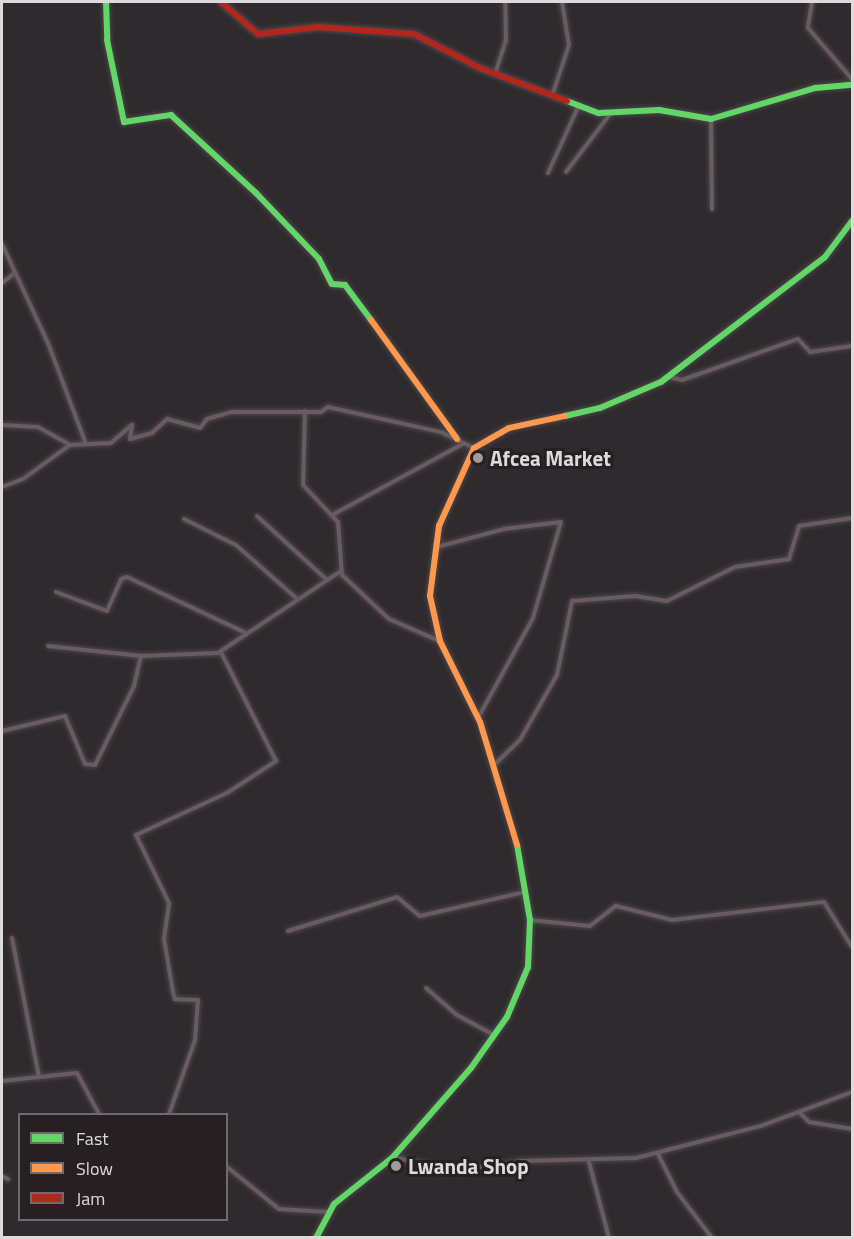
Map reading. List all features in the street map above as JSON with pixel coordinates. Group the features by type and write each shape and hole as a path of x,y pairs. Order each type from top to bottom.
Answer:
{"main road":[{"path":"106,2 107,40 124,122 171,116 255,193 319,259 332,284 345,285 460,441"},
{"path":"221,2 258,34 318,27 402,32 428,39 495,74 610,114 658,110 711,119 815,88 852,85"},
{"path":"316,1238 328,1212 393,1157 494,1035 524,980 530,920 512,813 478,718 440,641 430,596 434,549 474,448 509,428 600,408 669,377 825,257 852,221"}],"street":[{"path":"495,74 506,41 505,2"},
{"path":"553,93 569,45 562,2"},
{"path":"813,2 808,28 852,79"},
{"path":"548,173 580,105"},
{"path":"566,172 610,114"},
{"path":"711,119 712,209"},
{"path":"2,244 86,444"},
{"path":"2,283 15,273"},
{"path":"669,377 690,378 798,339 810,352 852,346"},
{"path":"2,487 23,479 70,445 111,443 132,425 130,439 152,433 167,419 200,428 207,419 231,412 304,411 328,407 460,441 474,448"},
{"path":"304,411 304,488 334,514 341,571 379,612 440,641"},
{"path":"2,425 38,427 70,445"},
{"path":"334,514 460,441"},
{"path":"257,516 326,579"},
{"path":"495,764 520,740 557,675 572,601 635,596 667,601 735,567 789,559 799,526 852,518"},
{"path":"184,519 236,544 295,597"},
{"path":"434,549 504,529 561,522 533,618 478,718"},
{"path":"48,646 141,656 221,652 295,597 341,571"},
{"path":"56,592 107,611 121,579 127,577 245,632"},
{"path":"169,1113 195,1040 198,1000 175,999 172,992 164,939 169,903 136,835 227,793 276,761 221,652"},
{"path":"2,732 65,716 85,764 95,765 134,686 141,656"},
{"path":"288,931 397,897 420,916 525,892"},
{"path":"530,920 590,926 616,906 672,920 824,902 851,940 852,947"},
{"path":"12,938 39,1077"},
{"path":"426,988 457,1015 494,1035"},
{"path":"2,1082 80,1075 99,1113"},
{"path":"393,1157 443,1171 521,1161 589,1162 658,1154 799,1112 852,1092"},
{"path":"799,1112 809,1122 852,1129"},
{"path":"658,1154 677,1192 712,1238"},
{"path":"589,1162 609,1238"},
{"path":"228,1168 279,1209 328,1212"},
{"path":"2,1176 8,1179"}],"traffic: fast":[{"path":"106,2 107,40 124,122 171,115 256,193 319,259 332,284 345,285 371,320"},
{"path":"567,101 599,113 659,110 711,119 815,88 852,85"},
{"path":"565,416 600,408 661,382 825,257 852,221"},
{"path":"316,1238 334,1204 393,1157 471,1068 507,1017 528,967 530,920 517,845"}],"traffic: slow":[{"path":"371,320 457,439"},
{"path":"517,845 480,722 440,641 430,596 439,526 474,448 509,428 565,416"}],"traffic: jam":[{"path":"221,2 258,34 318,27 414,34 480,68 567,101"}],"place":[{"name":"Afcea Market","path":"478,458"},
{"name":"Lwanda Shop","path":"396,1166"}]}
